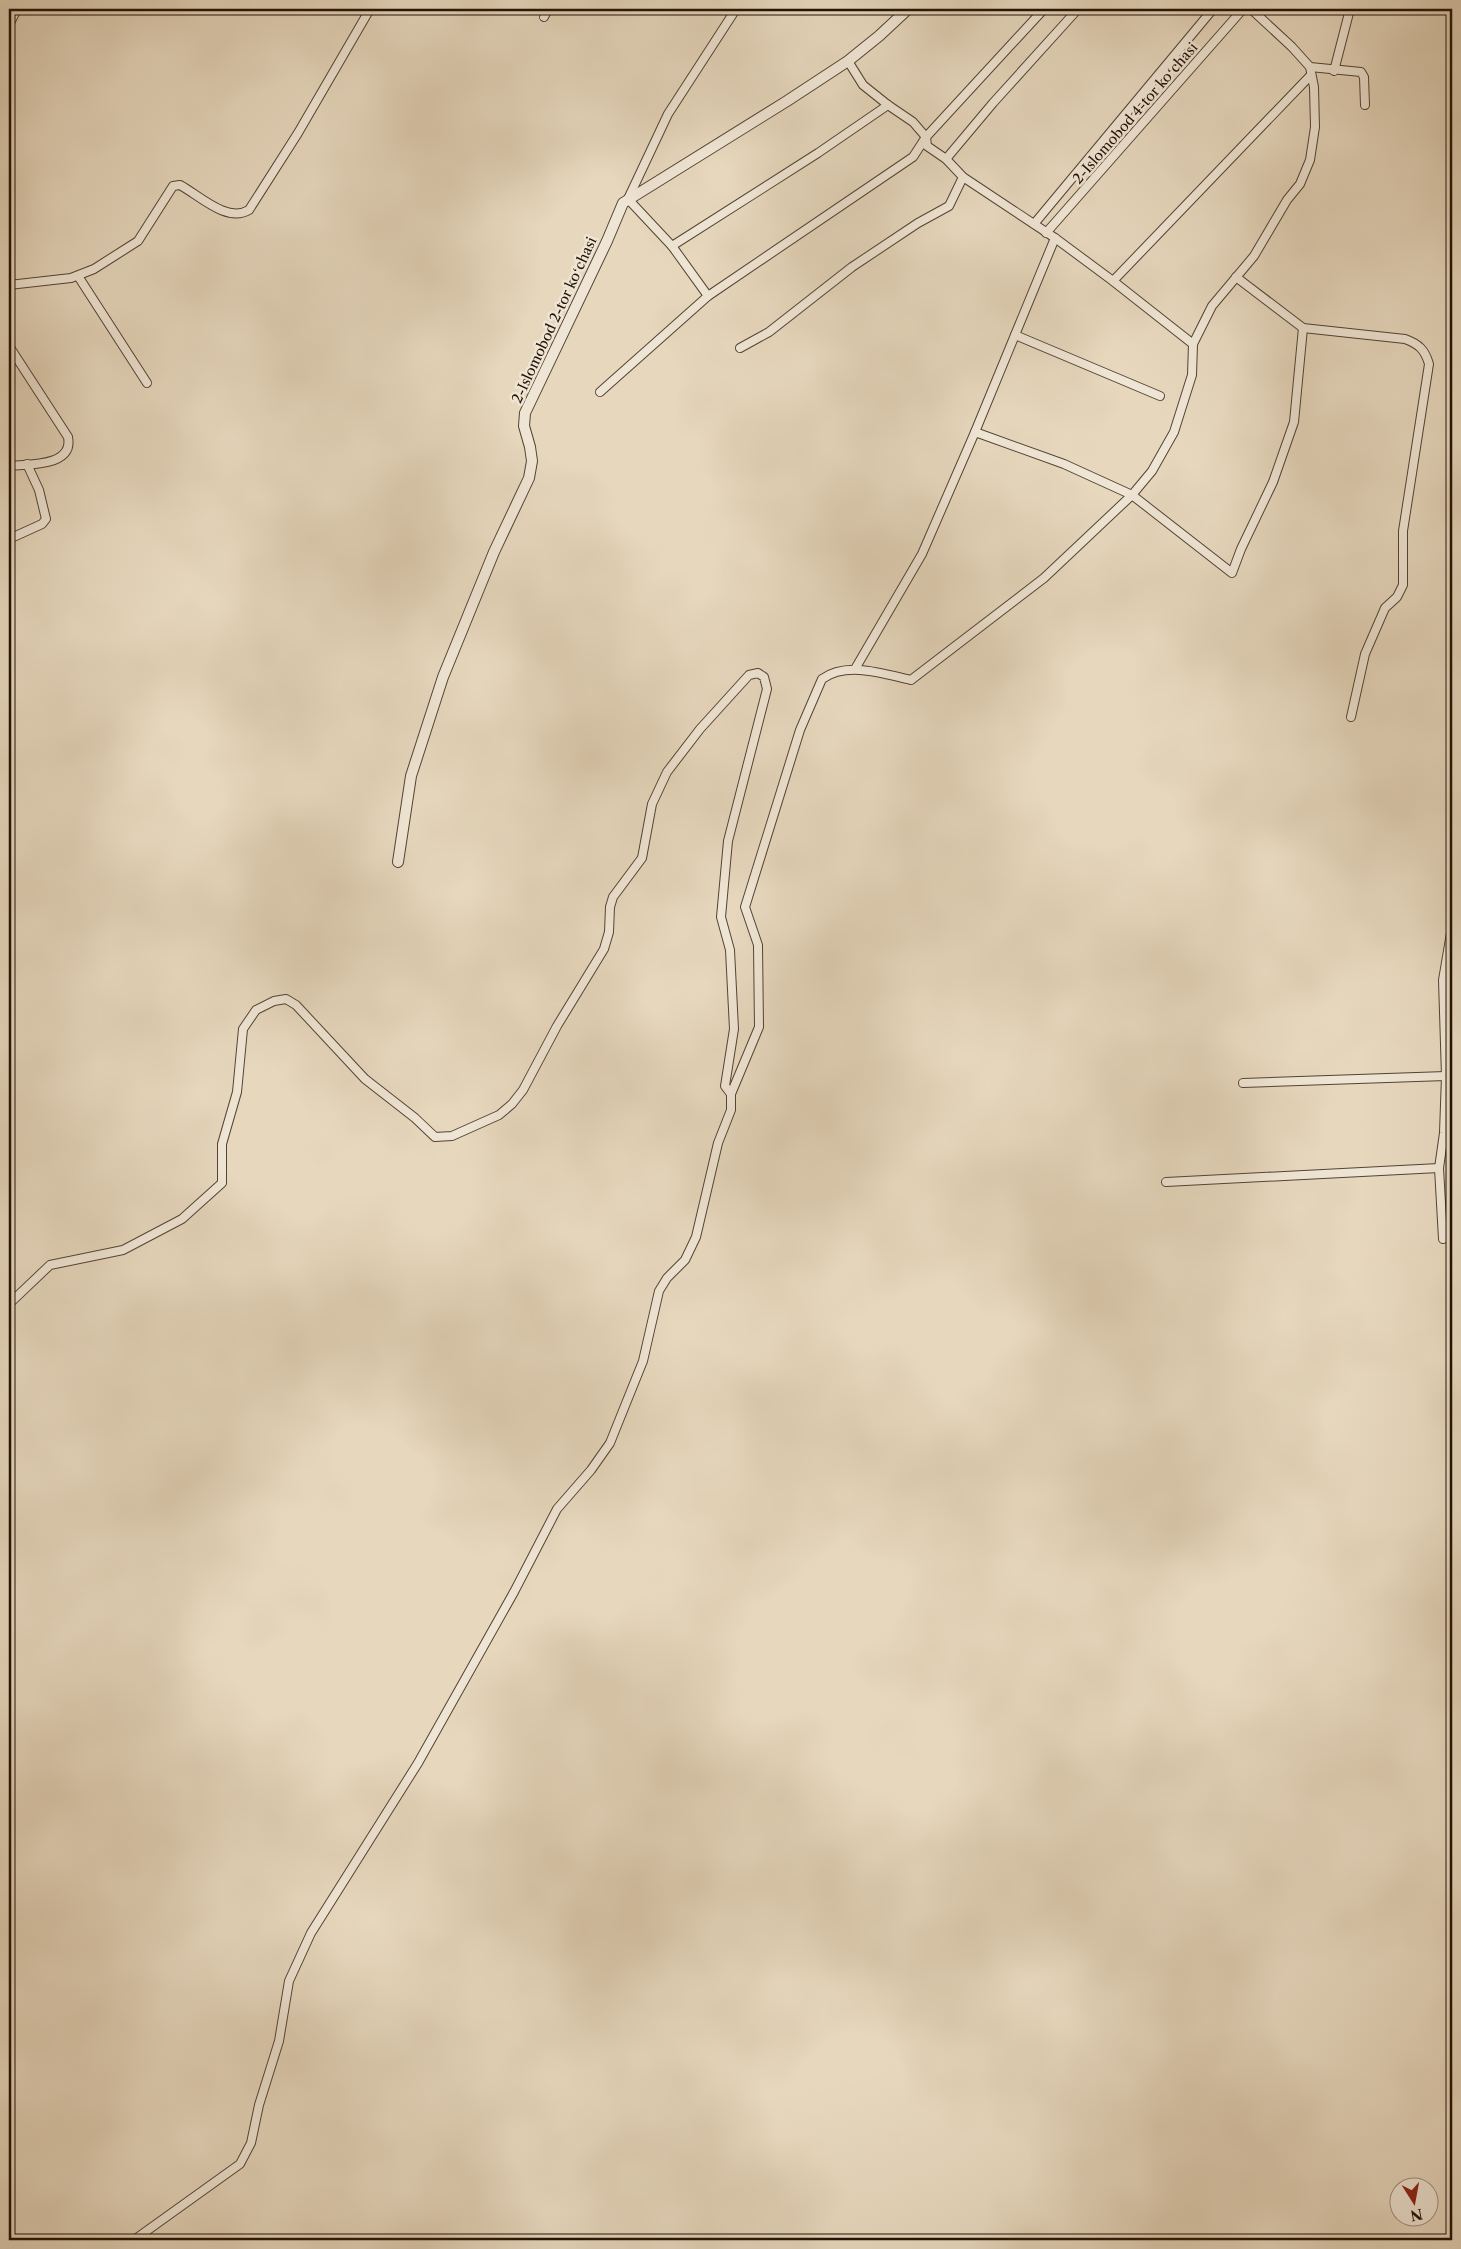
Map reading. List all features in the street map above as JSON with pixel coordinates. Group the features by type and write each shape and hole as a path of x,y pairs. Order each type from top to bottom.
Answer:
{"street":[{"path":"9,25 17,9"},
{"path":"9,285 51,282 94,270 138,241 173,186 180,186 225,212 236,215 249,210 298,133 370,9"},
{"path":"544,17 548,9"},
{"path":"708,296 672,246 628,199 668,114 736,9"},
{"name":"2-Islomobod 2-tor koʻchasi","path":"398,862 411,776 443,677 494,552 529,478 532,461 524,426 525,413 607,241 623,203 780,106 848,61 908,9"},
{"path":"600,392 708,296 913,158 926,137 1044,9"},
{"path":"946,159 993,103 1078,9"},
{"name":"2-Islomobod 4-tor koʻchasi","path":"1034,224 1213,9"},
{"name":"2-Islomobod 4-tor koʻchasi","path":"1046,233 1243,9"},
{"path":"134,2240 240,2164 251,2143 259,2105 280,2041 289,1981 312,1933 418,1763 514,1592 557,1509 591,1470 610,1443 619,1425 643,1361 659,1291 667,1278 685,1260 696,1237 718,1143 731,1110 731,1094 759,1027 758,945 745,907 800,730 822,679 855,669 911,680 928,669 967,636 1044,578 1132,495 1152,471 1174,432 1192,375 1193,344 1212,306 1254,256 1287,200 1300,184 1310,160 1314,127 1314,87 1309,68 1251,9"},
{"path":"1334,71 1350,9"},
{"path":"848,61 863,85 913,122 926,137 927,146 946,159 963,177 1055,238 1193,344"},
{"path":"1309,68 1361,72 1364,77 1365,105"},
{"path":"1113,281 1309,68"},
{"path":"672,246 818,153 888,105"},
{"path":"740,348 769,332 869,256 918,223 949,206 963,177"},
{"path":"855,669 922,554 975,432 1055,238"},
{"path":"78,276 147,383"},
{"path":"1236,277 1303,328 1405,339 1413,342 1426,354 1429,364 1403,531 1405,579 1402,590 1385,608 1365,654 1351,718"},
{"path":"975,432 1064,464 1132,495 1232,573 1241,549 1273,482 1294,422 1303,328"},
{"path":"1015,335 1160,396"},
{"path":"9,346 68,437 70,445 66,453 56,460 9,466"},
{"path":"9,539 42,524 46,519 39,490 27,464"},
{"path":"9,1304 50,1265 123,1250 182,1219 222,1183 222,1144 237,1092 243,1029 256,1010 274,1001 286,999 296,1005 353,1067 360,1071 365,1079 415,1118 435,1137 452,1136 499,1115 512,1104 523,1090 557,1026 604,949 609,932 610,907 613,897 642,858 652,804 667,772 700,729 749,675 758,674 764,677 767,689 728,841 721,904 721,917 730,950 734,1029 725,1086 731,1094"},
{"path":"1444,1238 1439,1168 1444,1133 1446,1076 1449,1056 1443,980 1452,927"},
{"path":"1243,1083 1446,1076"},
{"path":"1166,1182 1439,1168"}]}
